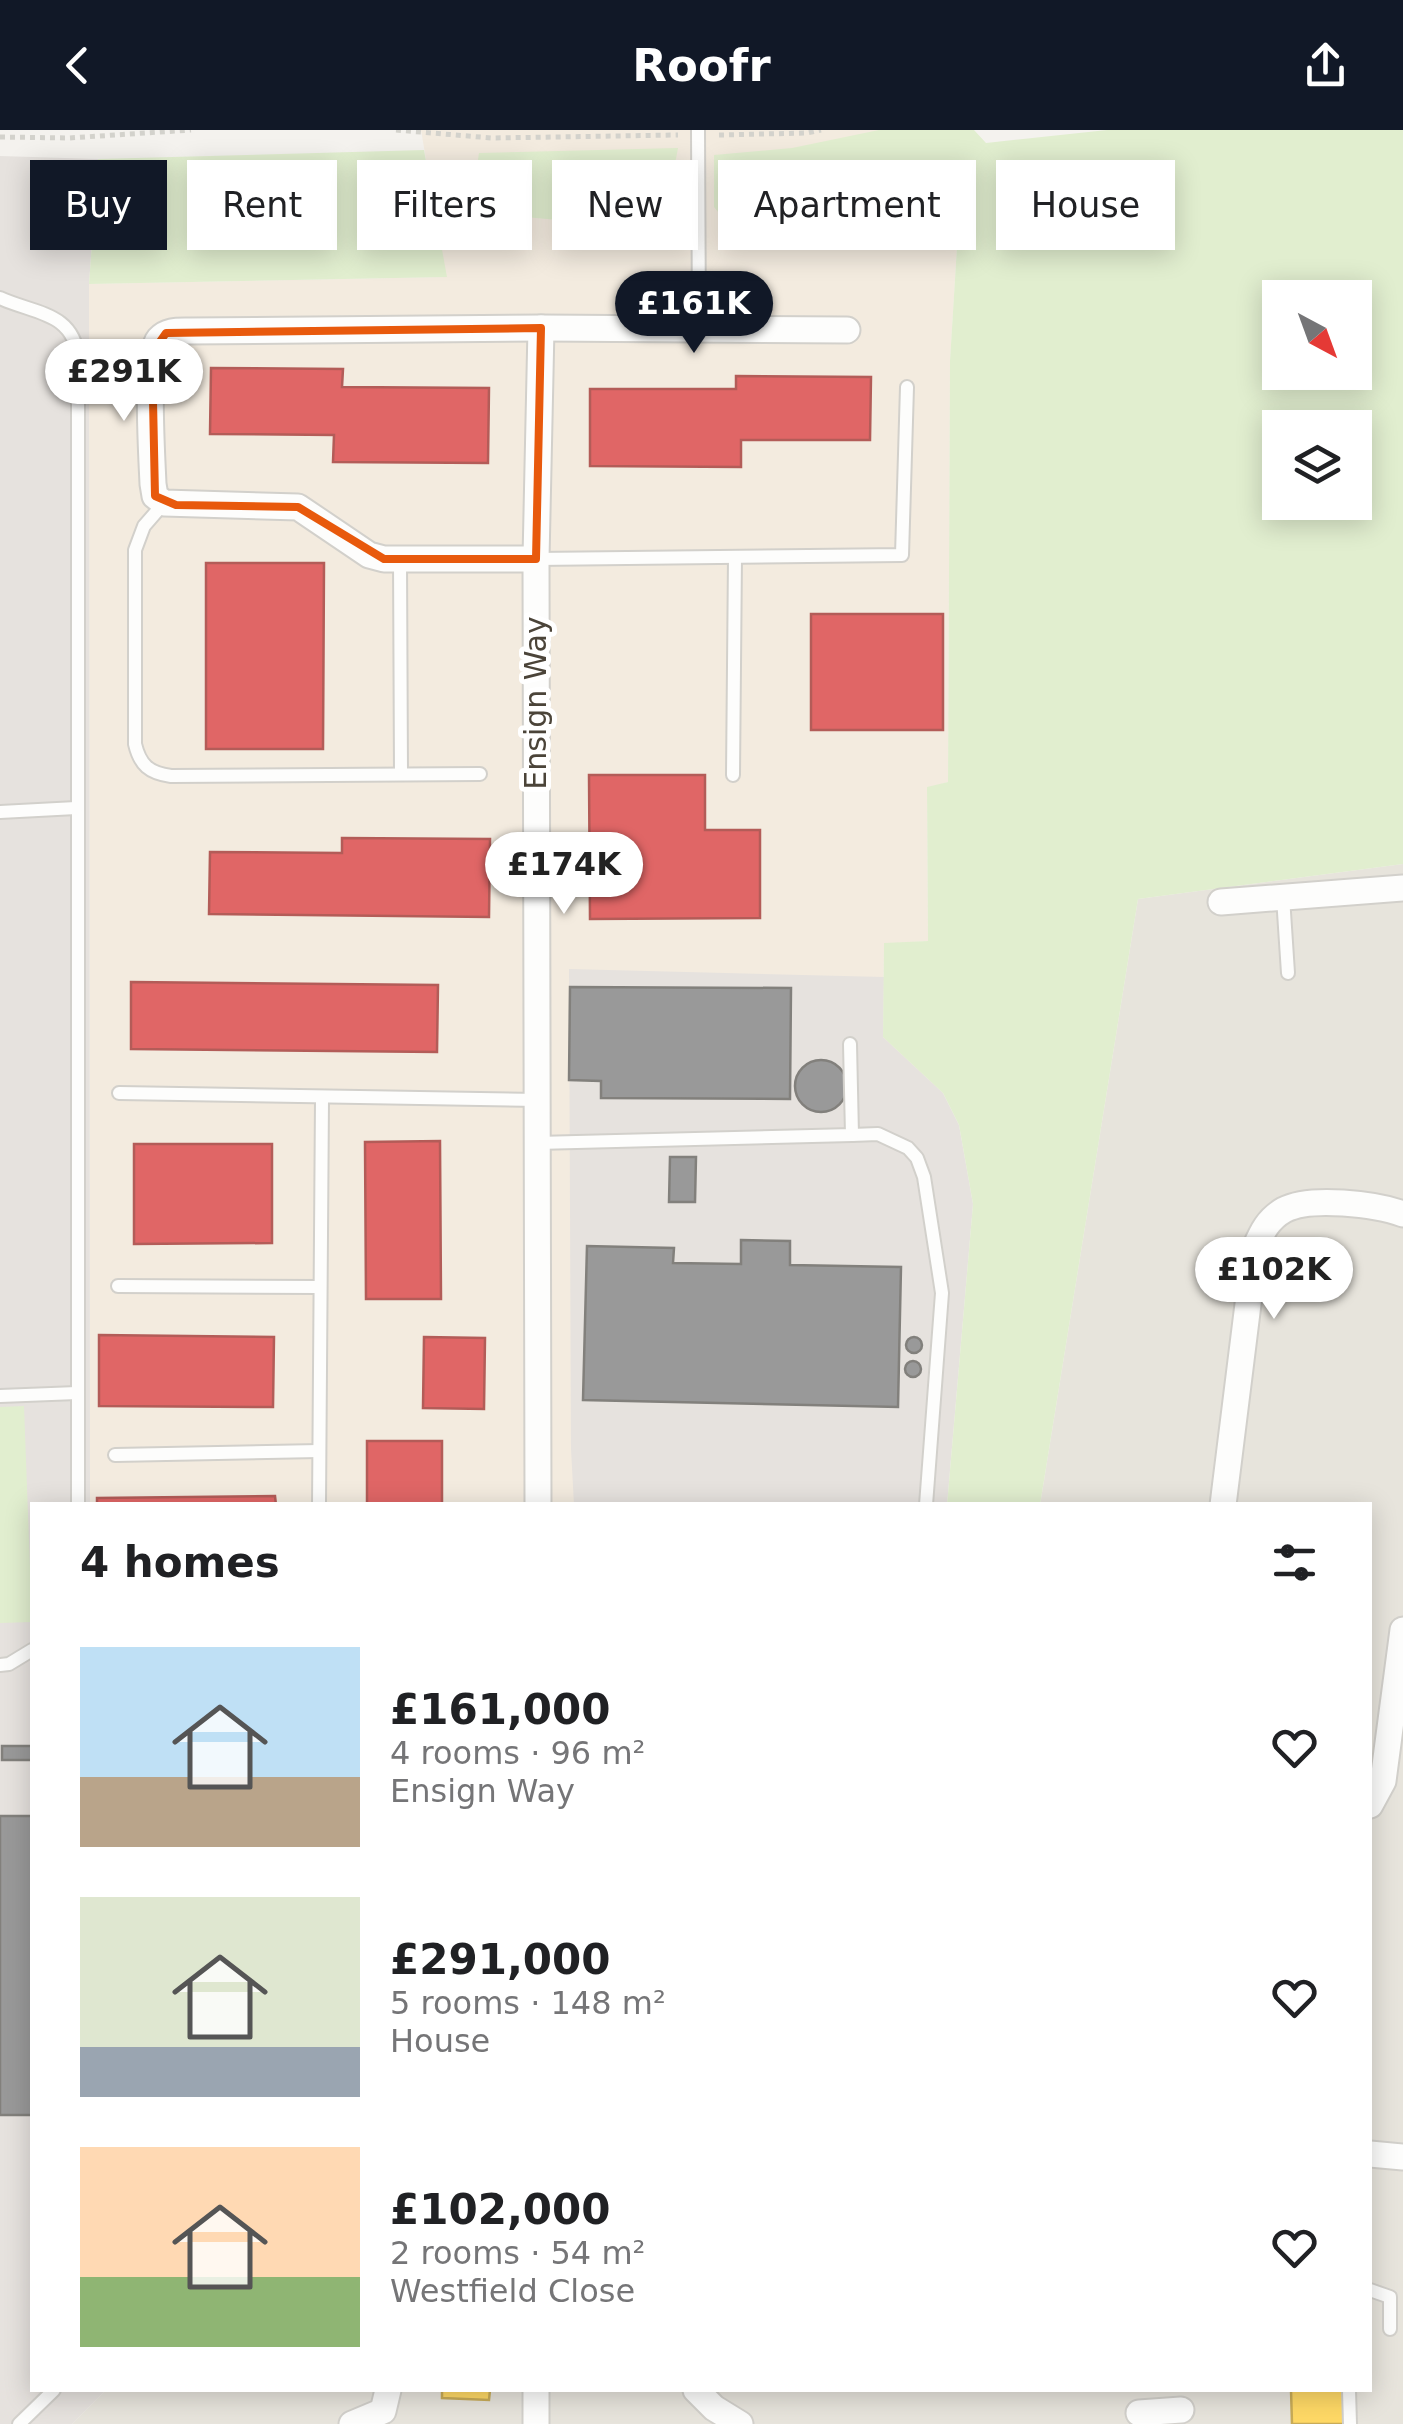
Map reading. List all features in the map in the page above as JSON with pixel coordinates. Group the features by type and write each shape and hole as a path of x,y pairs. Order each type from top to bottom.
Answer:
{"street":[{"path":"536,559 400,560 369,556 298,507 164,503 156,496 152,484 151,365 156,342 166,333 541,328 847,330"},
{"name":"Ensign Way","path":"538,1502 536,559 541,328"},
{"path":"1221,902 1403,888"},
{"path":"1223,1502 1256,1248 1265,1226 1285,1209 1315,1203 1359,1205 1403,1214"},
{"path":"1372,1802 1383,1781 1399,1700 1403,1630"},
{"path":"1372,2154 1403,2157"},
{"path":"352,2424 383,2411 388,2392"},
{"path":"536,2392 536,2424"},
{"path":"714,2396 740,2424"},
{"path":"1139,2409 1181,2410"}],"lane":[{"path":"698,329 699,133"},
{"path":"0,298 56,318 76,344 78,1502"},
{"path":"536,559 902,555 907,388"},
{"path":"164,503 144,526 134,550 134,744 138,759 147,769 172,776 480,774"},
{"path":"733,775 735,557"},
{"path":"400,560 401,774"},
{"path":"0,812 76,808"},
{"path":"1283,897 1288,972"},
{"path":"850,1044 852,1135"},
{"path":"119,1093 537,1100"},
{"path":"319,1502 322,1099"},
{"path":"537,1142 878,1134 908,1148 918,1158 924,1177 942,1293 926,1502"},
{"path":"118,1286 320,1287"},
{"path":"0,1396 78,1393"},
{"path":"114,1456 320,1450"},
{"path":"0,1665 30,1651"},
{"path":"1372,2291 1390,2297 1390,2329"},
{"path":"19,2424 52,2392"},
{"path":"1349,2392 1350,2424"}],"path":[{"path":"0,137 69,138 191,130"},
{"path":"396,130 492,138 807,134 821,130"}],"highlighted area":[{"path":"541,328 536,559 384,559 298,507 176,505 155,496 152,353 166,333"}],"shaded area":[{"path":"421,130 964,130 962,160 718,160 718,250 957,250 950,361 948,782 927,788 928,941 884,944 883,1037 943,1093 947,1502 90,1502 89,284 446,277 441,250 532,250 532,160 426,160"},
{"path":"0,156 98,159 30,160 30,250 91,250 90,1502 30,1502 30,2392 104,2392 72,2424 0,2424"},
{"path":"1403,864 1403,2424 72,2424 104,2392 1372,2392 1372,1502 1040,1502 1138,899"},
{"path":"569,969 884,977 883,1037 943,1093 959,1125 973,1204 947,1502 574,1502"}],"green space":[{"path":"879,130 974,130 986,143 1107,130 1403,130 1403,864 1138,899 1040,1502 947,1502 973,1204 959,1125 943,1093 883,1037 884,943 928,941 927,787 948,782 950,361 957,250 976,250 976,160 718,160 718,212 714,207 714,155 792,148"},
{"path":"678,148 676,160 552,160 552,219 532,218 532,160 478,160 479,153"},
{"path":"424,150 426,160 357,160 357,250 442,250 447,277 89,284 91,250 167,250 167,160 98,159"},
{"path":"24,1406 30,1622 0,1623 0,1407"}],"building: Homes":[{"path":"442,2392 490,2392 489,2400 442,2398"},
{"path":"1291,2392 1348,2392 1350,2424 1292,2424"}],"building: Shops":[{"path":"211,368 343,369 342,387 489,388 488,463 333,462 334,435 210,434"},
{"path":"736,376 871,377 870,440 741,440 741,467 590,466 590,389 736,389"},
{"path":"206,563 324,563 323,749 206,749"},
{"path":"811,614 943,614 943,730 811,730"},
{"path":"589,775 705,775 705,830 760,830 760,918 590,919"},
{"path":"342,838 490,839 489,917 209,914 210,852 342,853"},
{"path":"131,982 438,985 437,1052 131,1049"},
{"path":"440,1141 441,1299 366,1299 365,1142"},
{"path":"134,1144 272,1144 272,1243 134,1244"},
{"path":"99,1335 274,1337 273,1407 99,1406"},
{"path":"424,1337 485,1338 484,1409 423,1408"},
{"path":"367,1441 442,1441 442,1502 367,1502"},
{"path":"275,1496 276,1502 97,1502 97,1498"}],"building: Industry":[{"path":"570,987 791,988 790,1099 601,1098 601,1081 569,1080"},
{"path":"821,1060 839,1068 847,1086 839,1104 821,1112 803,1104 795,1086 803,1068"},
{"path":"670,1157 696,1157 695,1202 669,1202"},
{"path":"741,1240 790,1241 790,1265 901,1267 898,1407 583,1400 587,1246 674,1248 673,1263 741,1264"},
{"path":"914,1337 922,1345 914,1353 906,1345"},
{"path":"913,1361 921,1369 913,1377 905,1369"},
{"path":"2,1746 30,1746 30,1760 2,1760"},
{"path":"0,1816 30,1816 30,2115 0,2115"}]}
